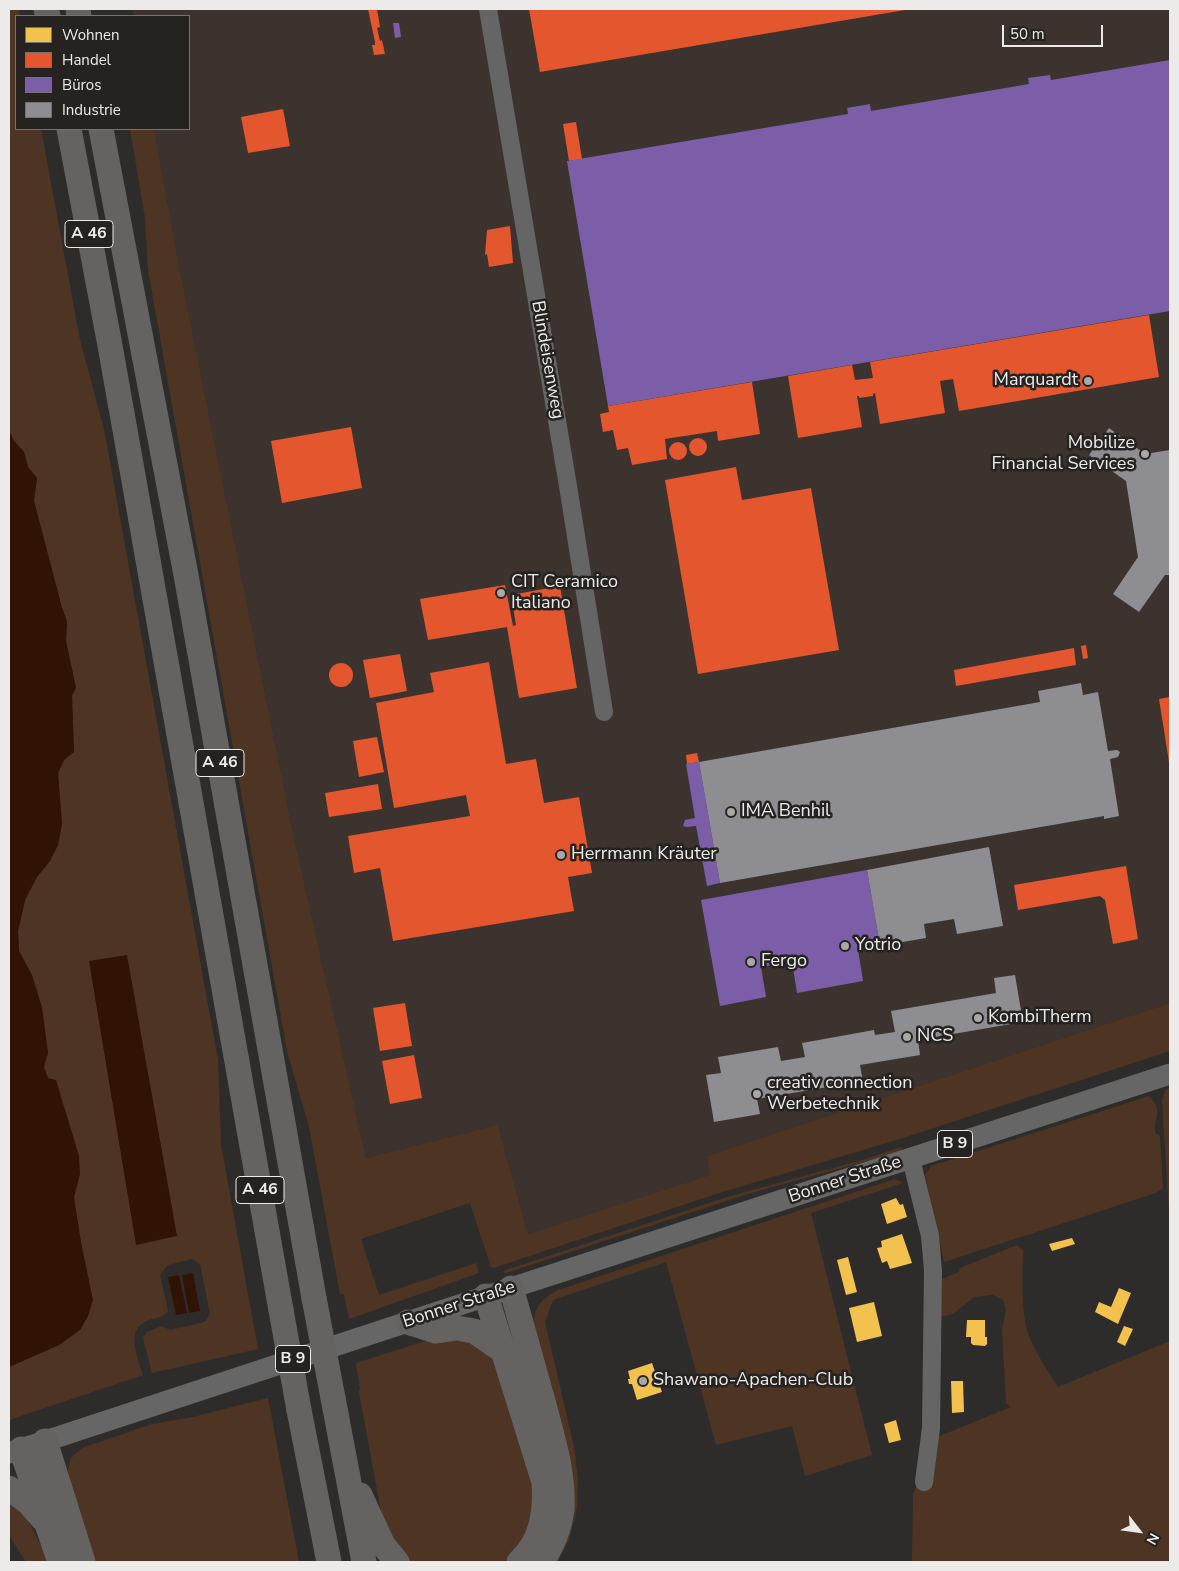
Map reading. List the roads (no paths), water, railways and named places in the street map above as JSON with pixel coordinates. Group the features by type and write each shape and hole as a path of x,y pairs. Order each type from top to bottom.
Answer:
{"highway":[{"name":"A 46","path":"69,130 109,340 299,1410 329,1562"},
{"name":"A 46","path":"101,130 189,594 314,1298 364,1562"},
{"path":"511,1288 556,1452 562,1487 562,1511 558,1530 550,1550 542,1562"},
{"path":"486,1296 544,1482 543,1522 535,1542 519,1562"},
{"path":"408,1322 436,1331 457,1328 474,1331 503,1351"},
{"path":"45,1441 82,1562"},
{"path":"15,1451 47,1525 60,1562"},
{"path":"344,1459 383,1545 397,1562"},
{"path":"314,1487 314,1562"},
{"path":"9,1488 29,1503 47,1525"}],"main road":[{"name":"Bonner Straße","path":"15,1451 1170,1074"}],"street":[{"name":"Blindeisenweg","path":"488,9 564,460 604,712"},
{"name":"Bonner Straße","path":"911,1159 930,1236 933,1271 931,1428 924,1482"}],"place":[{"name":"Marquardt","path":"1088,381"},
{"name":"Mobilize Financial Services","path":"1145,454"},
{"name":"CIT Ceramico Italiano","path":"501,593"},
{"name":"IMA Benhil","path":"731,812"},
{"name":"Herrmann Kräuter","path":"561,855"},
{"name":"Yotrio","path":"845,946"},
{"name":"Fergo","path":"751,962"},
{"name":"KombiTherm","path":"978,1018"},
{"name":"NCS","path":"907,1037"},
{"name":"creativ connection Werbetechnik","path":"757,1094"},
{"name":"Shawano-Apachen-Club","path":"643,1381"}]}
